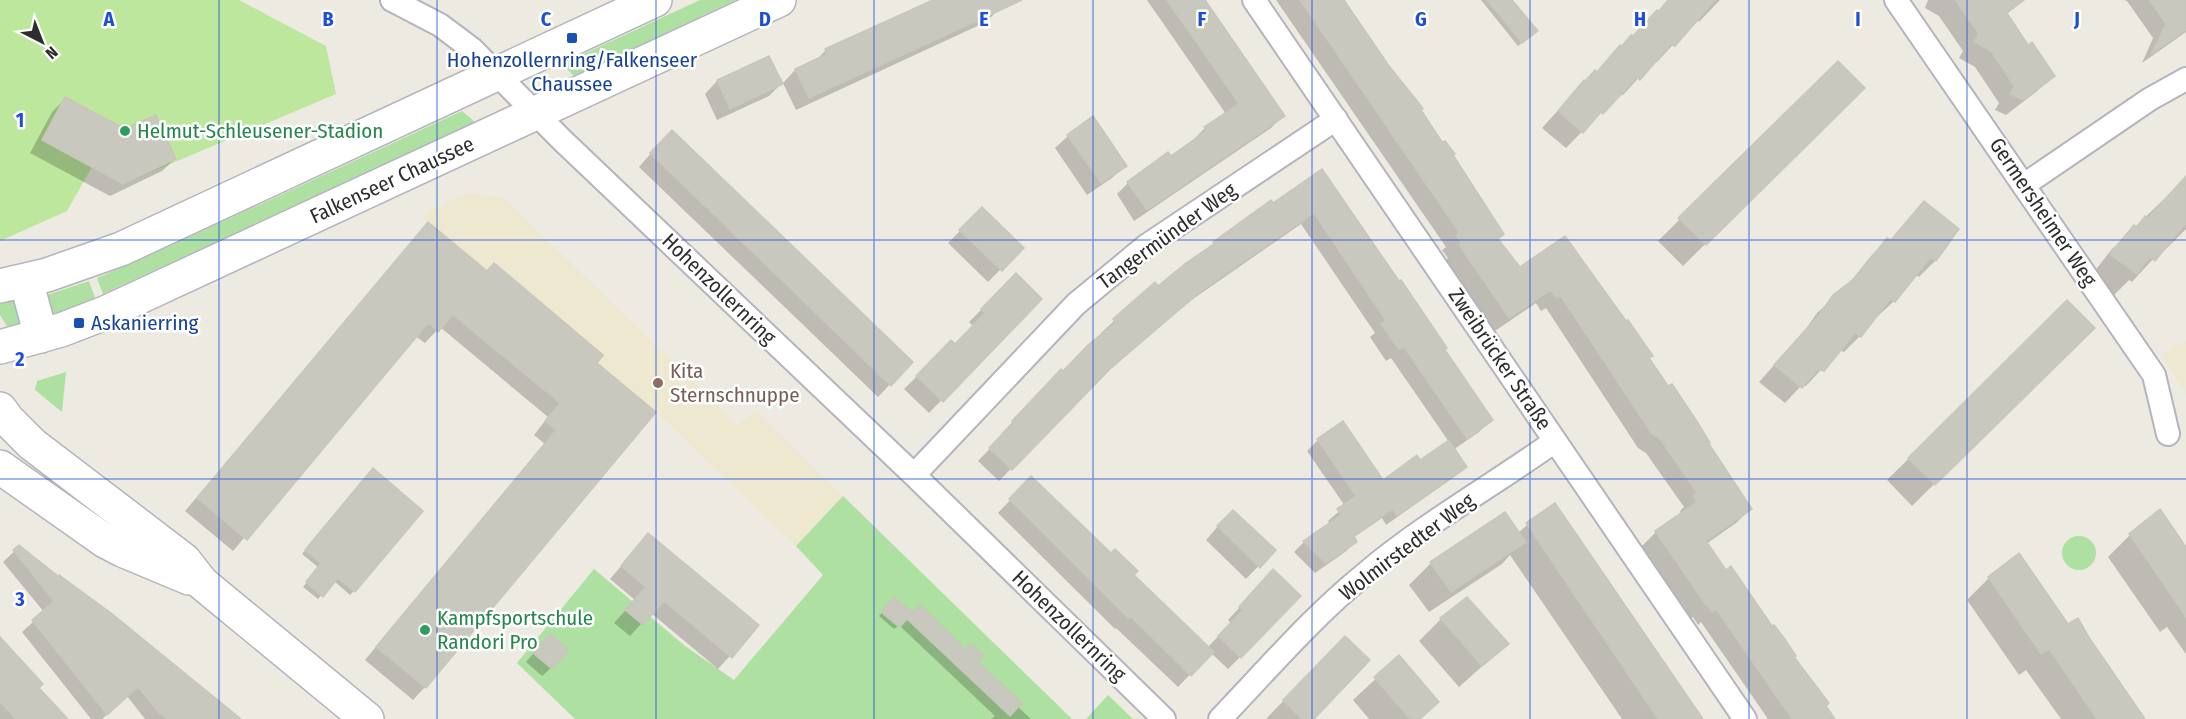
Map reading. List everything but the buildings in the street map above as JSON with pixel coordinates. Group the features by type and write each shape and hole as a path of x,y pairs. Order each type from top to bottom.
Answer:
{"main road":[{"path":"41,336 13,283 77,265 121,249 655,0"},
{"name":"Falkenseer Chaussee","path":"0,347 41,336 123,305 779,0"},
{"path":"0,409 32,444 184,560 202,583 367,719"},
{"path":"0,467 105,541 202,583"}],"street":[{"name":"Hohenzollernring","path":"392,0 440,25 472,49 1164,719"},
{"name":"Zweibrücker Straße","path":"1254,0 1745,719"},
{"name":"Germersheimer Weg","path":"1896,0 2154,375 2168,434"},
{"path":"2024,185 2150,99 2186,79"},
{"name":"Tangermünder Weg","path":"914,476 1076,304 1146,246 1336,119"},
{"name":"Wolmirstedter Weg","path":"1220,719 1335,600 1364,574 1397,548 1555,441"}],"shaded area":[{"name":"Kita Sternschnuppe","path":"466,193 504,198 738,425 755,410 843,496 796,546 656,412 597,363 560,403 453,315 487,271 428,222 422,214"},
{"path":"2186,341 2186,394 2161,355"}],"green space":[{"name":"Helmut-Schleusener-Stadion","path":"0,0 239,0 326,46 336,94 123,184 92,167 67,211 0,241"},
{"path":"700,0 736,0 574,76 562,64"},
{"path":"462,111 475,122 103,294 97,278"},
{"path":"89,281 95,298 57,313 50,313 47,295"},
{"path":"16,300 24,324 8,328 0,315 0,304"},
{"path":"66,372 62,412 35,390 37,381"},
{"path":"843,496 1072,719 575,719 517,663 594,569 685,646 734,680 823,575 796,546"},
{"path":"2079,536 2091,541 2096,553 2091,565 2079,570 2067,565 2062,553 2067,541"},
{"path":"1108,695 1133,719 1086,719"}],"place":[{"name":"Hohenzollernring/Falkenseer Chaussee","path":"572,38"},
{"name":"Helmut-Schleusener-Stadion","path":"125,131"},
{"name":"Askanierring","path":"79,323"},
{"name":"Kita Sternschnuppe","path":"658,383"},
{"name":"Kampfsportschule Randori Pro","path":"425,630"}]}
